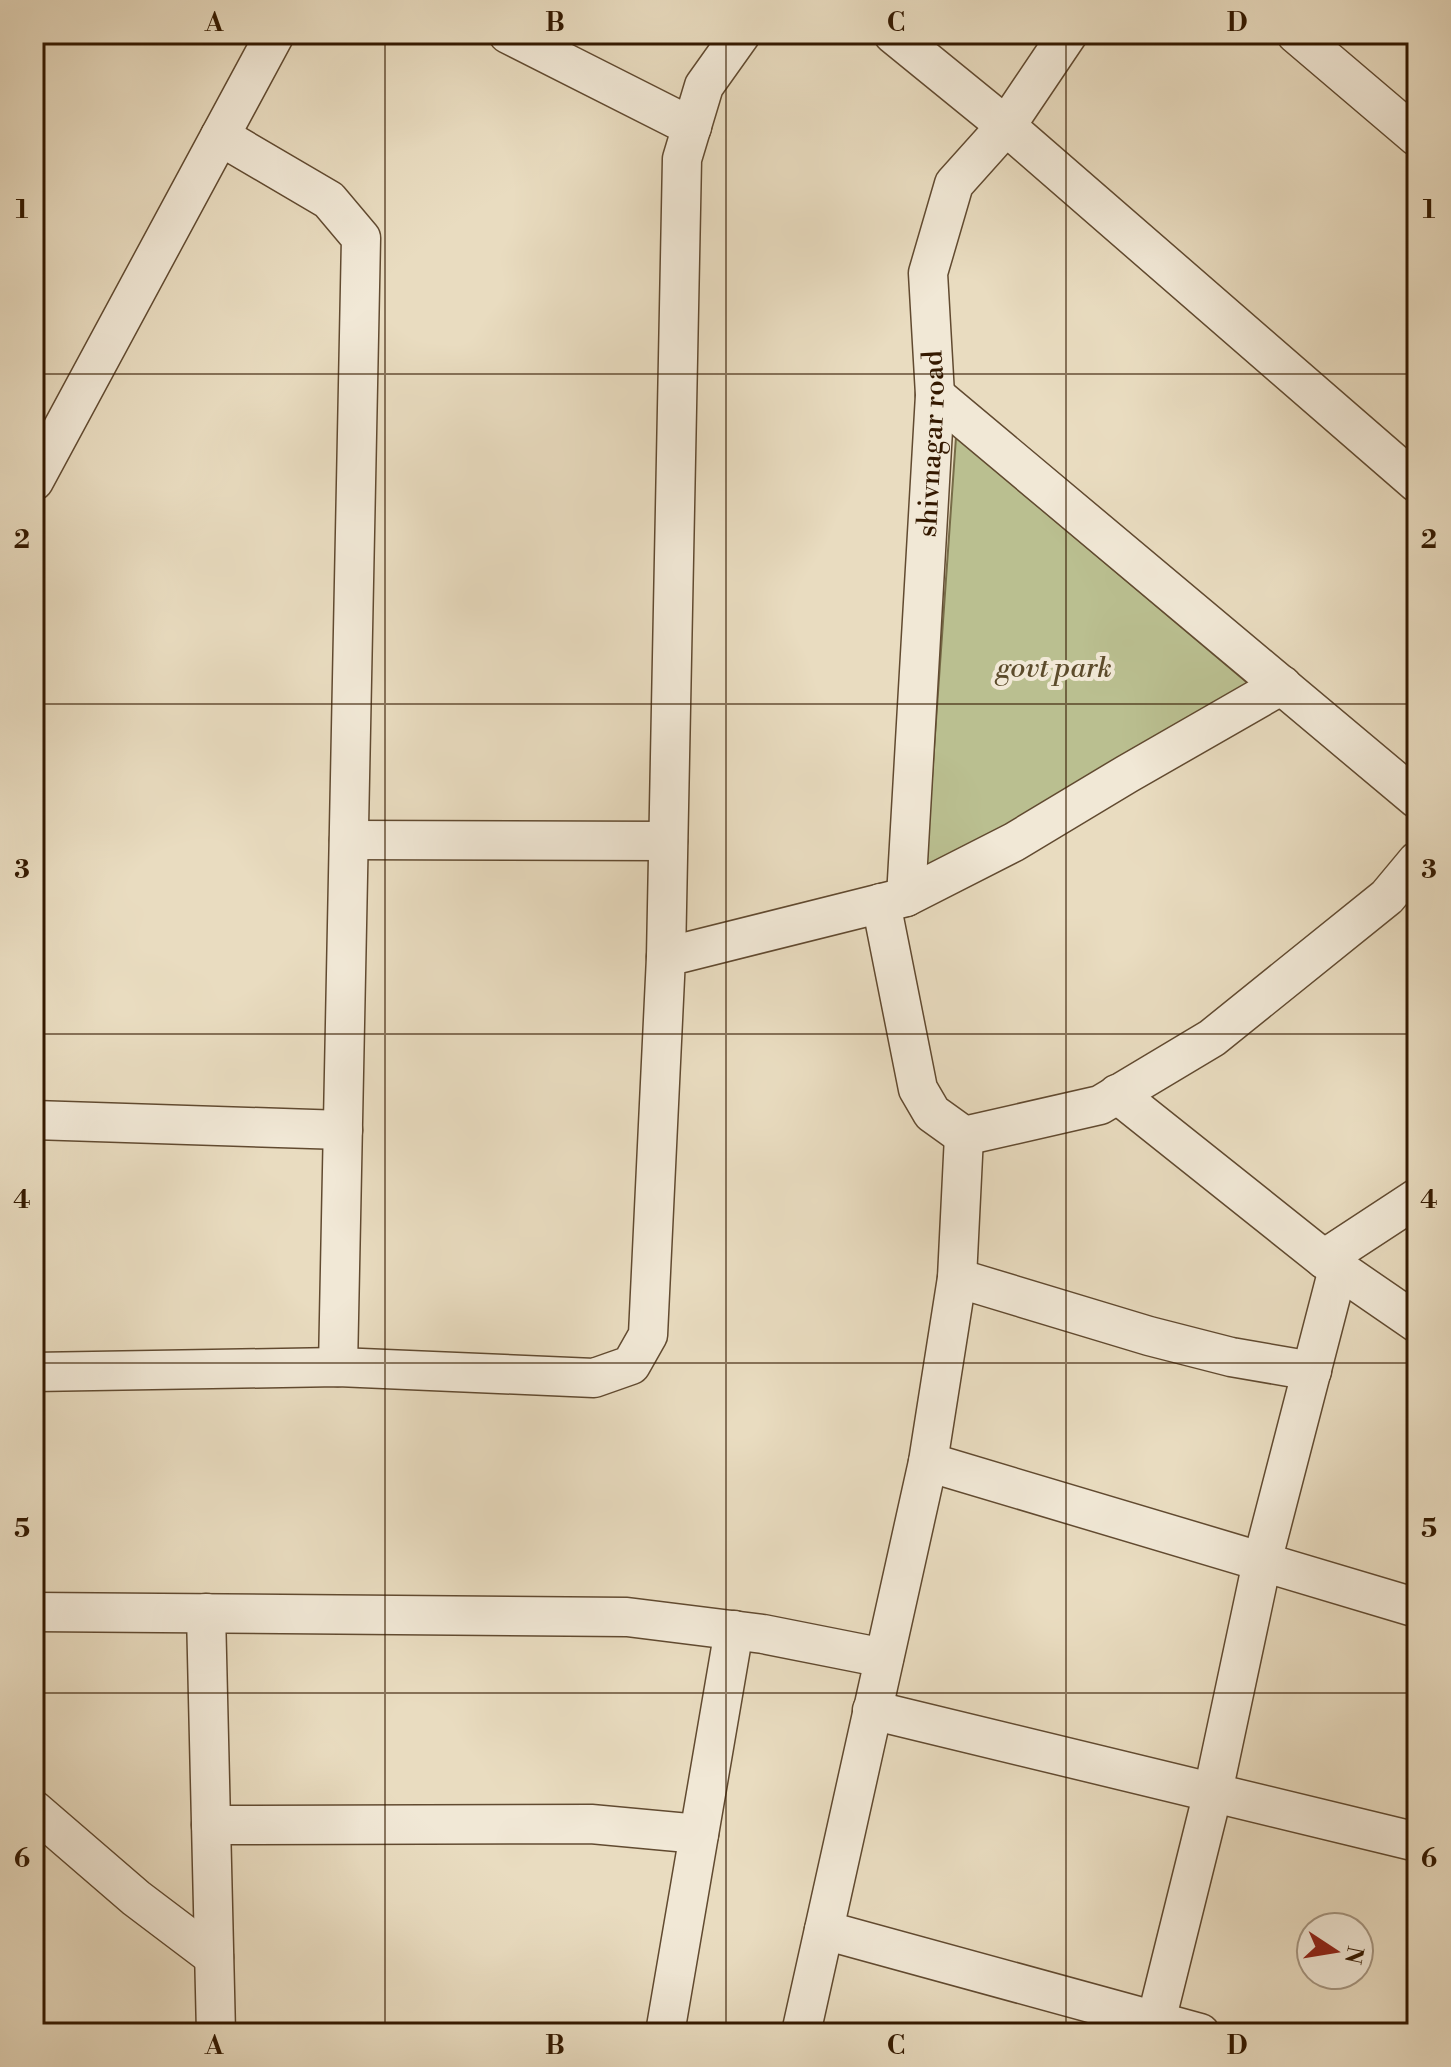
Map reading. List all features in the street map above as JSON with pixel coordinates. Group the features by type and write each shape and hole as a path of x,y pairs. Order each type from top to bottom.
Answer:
{"street":[{"path":"34,481 275,34"},
{"path":"508,34 692,127"},
{"path":"34,1372 338,1367 594,1378 631,1365 648,1335 666,957 682,159 704,86 741,34"},
{"path":"893,34 1006,126 1417,483"},
{"name":"shivnagar road","path":"964,1136 932,1113 918,1089 894,900 935,395 928,273 954,184 1006,126 1068,34"},
{"path":"1310,39 1417,137"},
{"path":"220,136 329,200 361,238 338,1367"},
{"path":"935,395 1417,799"},
{"path":"666,957 894,900 1014,842 1282,685"},
{"path":"349,840 668,841"},
{"path":"801,2033 928,1462 957,1278 964,1136 1100,1105 1212,1038 1387,897 1417,861"},
{"path":"1117,1094 1331,1264 1417,1323"},
{"path":"34,1120 343,1130"},
{"path":"1156,2021 1213,1792 1262,1562 1312,1371 1331,1264 1417,1198"},
{"path":"957,1278 1149,1336 1231,1357 1312,1371"},
{"path":"928,1462 1417,1608"},
{"path":"34,1612 627,1617 763,1634 884,1658"},
{"path":"206,1613 216,2033"},
{"path":"665,2033 734,1630"},
{"path":"872,1710 1417,1842"},
{"path":"34,1810 136,1898 214,1957"},
{"path":"211,1825 591,1824 699,1834"},
{"path":"824,1930 1200,2033"}],"green space":[{"name":"govt park","path":"956,437 1250,685 925,877"}]}
